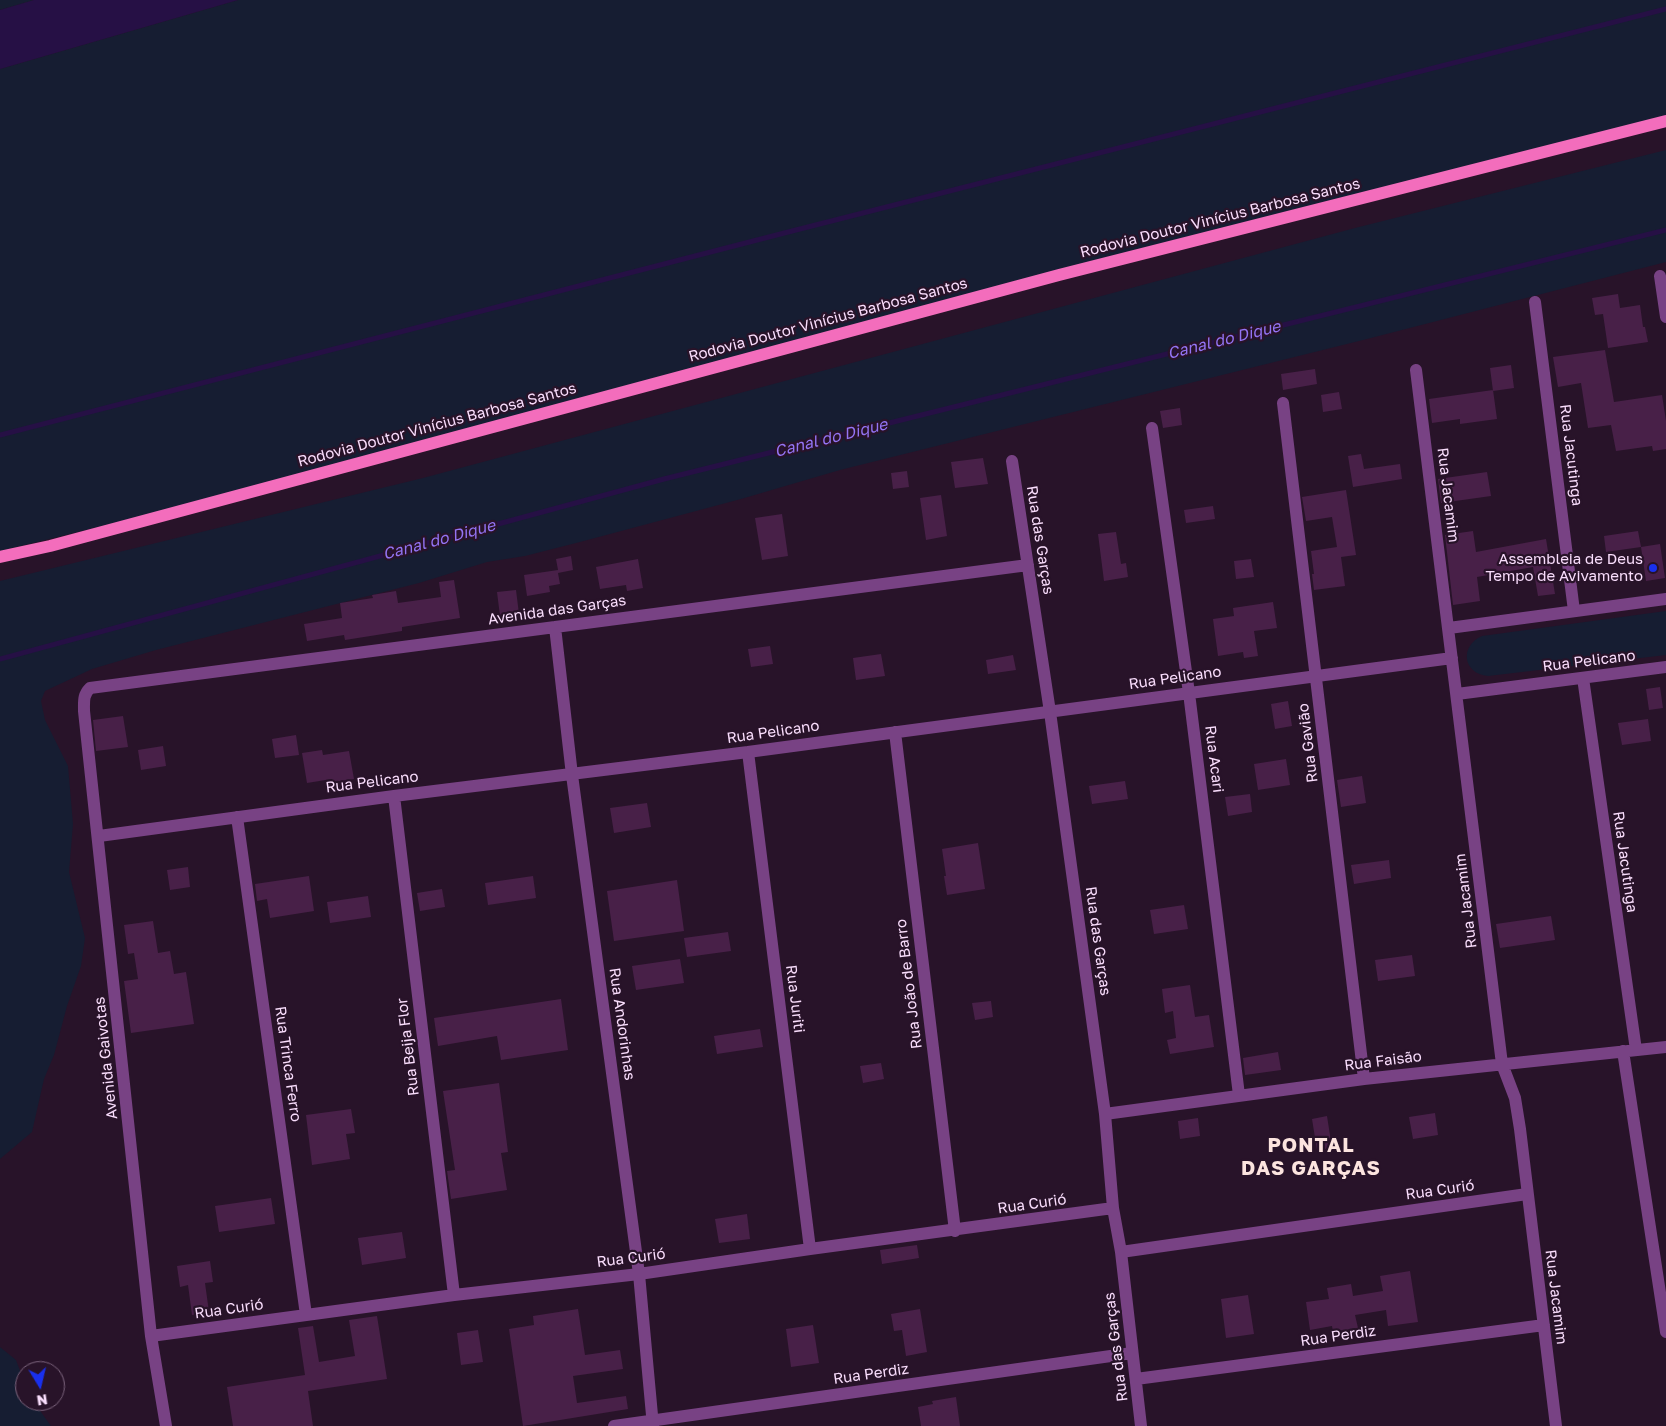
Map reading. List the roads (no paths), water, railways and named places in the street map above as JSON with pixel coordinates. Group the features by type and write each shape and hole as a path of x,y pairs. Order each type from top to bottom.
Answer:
{"main road":[{"name":"Rodovia Doutor Vinícius Barbosa Santos","path":"0,556 60,543 1059,275 1666,121"}],"street":[{"path":"1660,276 1666,317"},
{"name":"Rua Jacutinga","path":"1535,302 1574,611"},
{"name":"Rua Jacamim","path":"1416,370 1502,1064 1514,1098 1520,1129 1526,1194 1556,1426"},
{"name":"Rua Gavião","path":"1283,402 1364,1079"},
{"name":"Rua Acari","path":"1152,428 1189,692 1239,1095"},
{"name":"Rua das Garças","path":"1012,461 1050,712 1105,1114 1113,1208 1121,1252 1141,1426"},
{"name":"Avenida das Garças","path":"90,688 1028,564"},
{"path":"1449,628 1666,599"},
{"name":"Rua Andorinhas","path":"555,627 572,775 639,1274 653,1424"},
{"name":"Rua Pelicano","path":"98,836 1452,658"},
{"name":"Rua Pelicano","path":"1457,694 1666,667"},
{"name":"Rua Jacutinga","path":"1583,678 1666,1332"},
{"name":"Avenida Gaivotas","path":"90,688 85,693 84,711 152,1336 166,1426"},
{"name":"Rua João de Barro","path":"895,732 954,1231"},
{"name":"Rua Juriti","path":"748,752 810,1249"},
{"name":"Rua Beija Flor","path":"394,796 454,1295"},
{"name":"Rua Trinca Ferro","path":"237,817 306,1315"},
{"name":"Rua Faisão","path":"1105,1114 1364,1079 1666,1046"},
{"name":"Rua Curió","path":"1121,1252 1526,1194"},
{"name":"Rua Curió","path":"152,1336 454,1295 639,1274 1113,1208"},
{"name":"Rua Perdiz","path":"1136,1379 1544,1325"},
{"name":"Rua Perdiz","path":"614,1426 653,1424 1132,1352"}],"waterway":[{"path":"0,435 1666,9"},
{"name":"Canal do Dique","path":"0,659 664,479 1666,230"}],"place":[{"name":"Assembleia de Deus Tempo de Avivamento","path":"1653,568"}],"district":[{"name":"PONTAL DAS GARÇAS","path":"1311,1158"}]}
